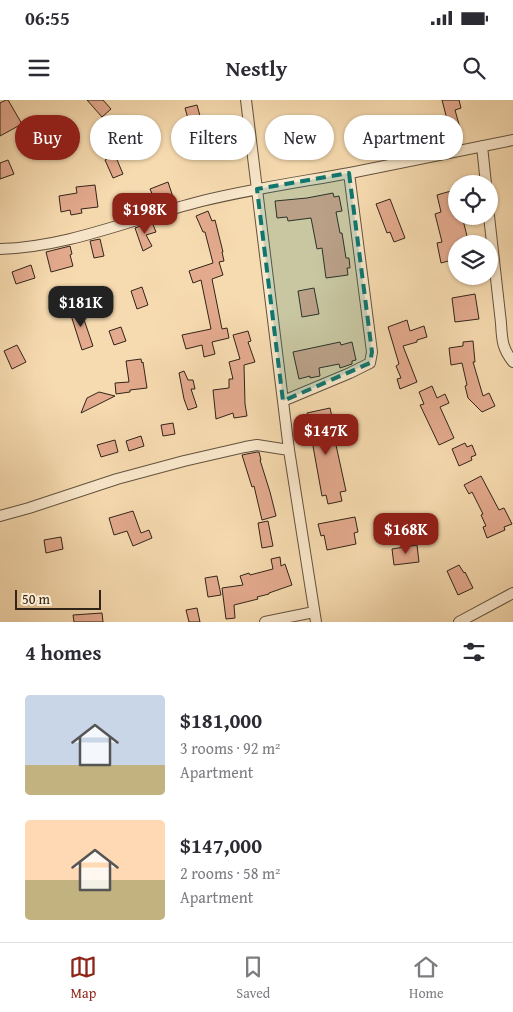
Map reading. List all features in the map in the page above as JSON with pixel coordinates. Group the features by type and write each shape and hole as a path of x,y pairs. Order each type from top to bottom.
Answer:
{"street":[{"path":"246,100 289,450 315,617 265,622"},
{"path":"0,250 33,246 88,235 200,201 513,140"},
{"path":"482,146 485,175"},
{"path":"283,401 350,374 370,363 372,352 349,173"},
{"path":"490,225 502,339 504,349 513,362"},
{"path":"0,516 117,479 245,447 257,445 289,450"},
{"path":"459,622 513,593"}],"highlighted area":[{"path":"349,173 372,352 370,363 283,401 257,189"}],"building":[{"path":"8,100 17,115 15,115 15,128 0,136 0,103"},
{"path":"87,100 103,100 111,109 104,115 100,115"},
{"path":"442,100 459,100 461,108 455,110 456,115 446,115"},
{"path":"197,105 200,115 187,115 185,108"},
{"path":"8,160 14,174 0,179 0,163"},
{"path":"105,160 117,160 123,174 113,178"},
{"path":"168,182 173,197 156,203 150,189"},
{"path":"95,185 98,207 81,209 82,213 71,215 70,210 61,212 59,196 77,193 76,187"},
{"path":"448,192 448,225 464,225 467,235 448,235 448,261 441,263 437,243 442,242 435,214 441,212 437,195"},
{"path":"333,193 334,197 339,196 342,211 336,212 350,268 347,268 348,275 326,278 322,248 317,249 311,218 288,221 287,217 277,218 275,201"},
{"path":"390,199 405,238 394,242 390,232 387,233 376,204"},
{"path":"208,211 212,221 215,220 223,252 224,261 219,262 223,275 212,279 222,329 227,328 229,338 212,342 215,354 204,357 202,345 186,349 182,335 211,329 201,280 193,283 189,271 213,263 205,232 203,232 196,216"},
{"path":"152,222 156,232 146,235 152,246 143,251 135,228"},
{"path":"100,239 104,256 94,258 90,241"},
{"path":"70,246 73,266 51,272 46,252"},
{"path":"31,265 35,278 16,284 12,272"},
{"path":"142,287 148,305 137,309 131,291"},
{"path":"314,288 319,314 302,317 298,291"},
{"path":"475,294 479,319 455,322 452,298"},
{"path":"79,305 93,346 82,350 69,309"},
{"path":"407,320 410,331 424,326 427,337 403,346 417,382 400,389 397,379 401,378 396,366 399,364 388,327"},
{"path":"121,327 126,341 114,345 109,331"},
{"path":"248,331 251,341 248,342 255,362 244,365 247,416 234,418 233,413 216,419 213,390 229,388 229,379 233,379 229,362 240,359 233,335"},
{"path":"473,341 475,362 473,362 483,396 489,393 495,406 482,412 468,398 462,363 451,365 449,348 463,346 463,342"},
{"path":"340,342 341,345 352,342 356,360 352,361 352,364 340,368 339,364 319,368 320,376 299,379 293,352"},
{"path":"17,345 26,362 12,369 4,351"},
{"path":"141,359 147,388 116,394 115,383 129,382 126,361"},
{"path":"184,371 188,380 193,380 195,389 191,389 197,407 188,410 179,373"},
{"path":"432,386 437,398 445,394 449,403 440,407 454,438 439,445 420,405 424,404 419,392"},
{"path":"99,392 115,396 81,413 87,398"},
{"path":"330,408 333,421 329,422 346,491 340,492 342,501 328,504 326,495 322,496 307,413"},
{"path":"173,423 175,434 163,436 161,425"},
{"path":"141,436 144,446 129,451 126,441"},
{"path":"115,440 118,452 101,457 97,445"},
{"path":"465,443 467,447 472,445 476,455 471,457 472,460 459,466 452,449"},
{"path":"259,452 276,516 262,520 254,486 252,487 242,455"},
{"path":"481,476 499,510 504,508 512,524 504,527 505,530 487,538 483,527 486,526 481,515 483,514 472,492 469,494 464,485"},
{"path":"133,511 141,533 149,530 152,538 133,546 127,531 114,535 109,518"},
{"path":"355,517 358,532 354,533 356,544 327,550 324,535 321,536 318,524"},
{"path":"268,521 273,546 262,548 258,523"},
{"path":"61,537 63,549 46,553 44,540"},
{"path":"417,545 419,562 394,565 392,549"},
{"path":"280,557 281,566 285,564 292,585 257,597 258,599 234,605 235,618 226,619 222,588 243,585 240,576 273,569 271,559"},
{"path":"459,565 473,588 458,595 447,571"},
{"path":"217,576 221,595 208,597 205,578"},
{"path":"197,608 200,622 189,622 186,610"},
{"path":"102,613 103,622 74,622 73,615"}]}
